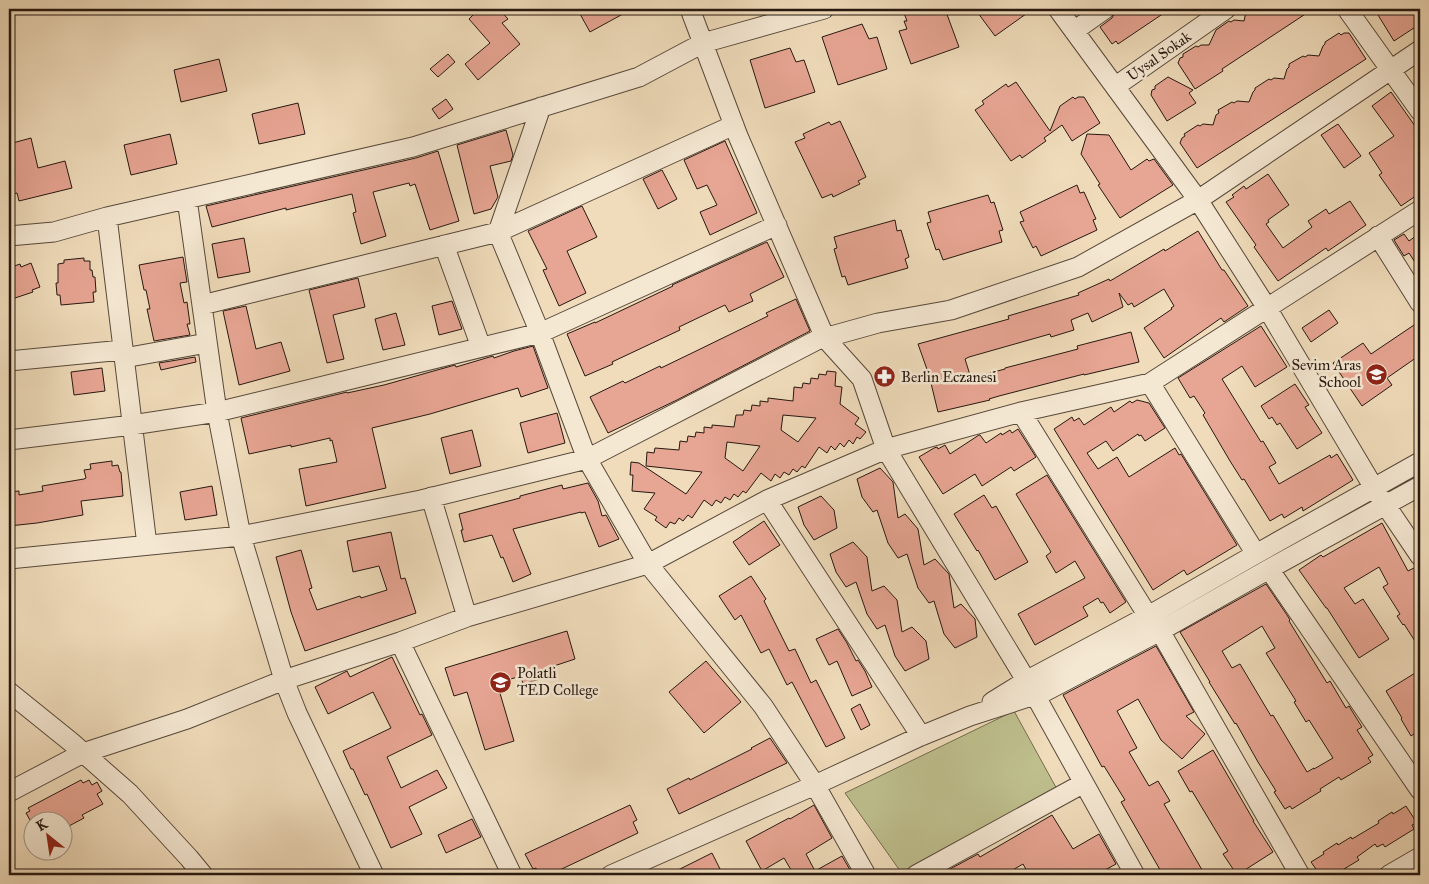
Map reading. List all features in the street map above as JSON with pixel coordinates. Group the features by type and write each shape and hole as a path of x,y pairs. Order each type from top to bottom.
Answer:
{"street":[{"path":"690,9 734,125 825,338 862,379 886,449 1031,688 1084,783 1130,873"},
{"path":"9,236 54,232 107,217 413,147 639,77 703,43 824,9"},
{"path":"1058,9 1198,200 1267,308 1374,488 1420,556"},
{"path":"1074,31 1105,9"},
{"name":"Uysal Sokak","path":"1116,86 1226,9"},
{"path":"1347,9 1420,110"},
{"path":"9,559 242,536 431,497 588,459 825,338 878,323 951,310 1078,267 1198,200 1420,50"},
{"path":"541,107 498,232 540,333 588,459 648,564 763,706 815,785 866,875"},
{"path":"202,306 498,232 734,125"},
{"path":"187,199 217,412 242,536 284,680 297,713 374,875"},
{"path":"9,792 83,752 187,718 284,680 400,642 467,617 648,564 767,500 886,449 1021,412 1150,383 1420,210"},
{"path":"107,217 147,545"},
{"path":"9,440 132,425 217,412 540,333 777,226"},
{"path":"1378,236 1420,303"},
{"path":"444,245 481,347"},
{"path":"9,361 124,354 207,343"},
{"path":"1150,383 1256,554"},
{"path":"1021,412 1148,616 1160,631 1300,875"},
{"path":"611,875 1031,688 1148,616 1420,462"},
{"path":"1031,688 1044,692 1160,631 1420,486"},
{"path":"431,497 467,617"},
{"path":"767,500 921,736"},
{"path":"1269,569 1420,790"},
{"path":"400,642 512,875"},
{"path":"9,692 83,752 130,794 203,875"},
{"path":"916,875 1084,783"},
{"path":"1389,875 1420,856"}],"green space":[{"path":"1014,711 1058,791 910,875 903,875 845,793"}],"building":[{"path":"468,9 499,9 508,19 502,23 520,44 478,80 465,64 490,43 469,19 473,15"},
{"path":"589,9 632,9 590,32 580,14"},
{"path":"916,9 945,9 959,47 911,64 899,31 907,29 904,13"},
{"path":"975,9 1033,9 995,36"},
{"path":"1116,9 1170,9 1118,44 1116,41 1112,44 1100,27 1112,18"},
{"path":"1252,9 1313,9 1195,89 1178,63 1180,58 1196,46 1209,45 1216,30 1229,21 1244,21 1246,12"},
{"path":"1382,9 1413,9 1420,19 1420,24 1394,41 1378,15"},
{"path":"862,24 869,39 877,37 887,69 838,85 822,37"},
{"path":"1339,33 1341,35 1349,33 1366,59 1197,168 1180,143 1185,136 1184,134 1198,125 1213,125 1216,115 1219,113 1218,110 1232,102 1249,102 1255,88 1269,79 1284,79 1289,64 1303,56 1319,56 1325,42"},
{"path":"790,48 796,62 804,60 815,92 765,108 750,60"},
{"path":"448,54 455,62 438,77 430,69"},
{"path":"219,59 227,91 181,102 174,70"},
{"path":"1168,77 1193,90 1189,93 1196,103 1167,121 1151,95 1155,86"},
{"path":"1016,82 1050,131 1060,106 1073,97 1075,99 1084,97 1100,123 1072,141 1062,125 1044,138 1046,141 1022,158 1020,155 1011,161 975,110 984,104 982,101 1006,84 1008,87"},
{"path":"1391,92 1420,133 1420,193 1401,206 1379,175 1382,173 1369,153 1394,136 1372,106"},
{"path":"446,99 453,109 439,119 432,109"},
{"path":"298,103 305,134 259,144 252,114"},
{"path":"840,121 866,177 858,181 860,184 833,197 832,194 822,198 795,142 805,138 803,134 829,122 831,125"},
{"path":"1338,124 1361,156 1344,168 1321,135"},
{"path":"506,130 513,155 511,161 490,166 498,197 491,209 474,214 457,145"},
{"path":"170,134 177,164 131,175 124,145"},
{"path":"1087,134 1109,135 1131,170 1147,159 1149,161 1154,159 1173,185 1120,218 1098,185 1100,184 1081,154"},
{"path":"31,138 38,168 65,161 72,188 19,201 17,193 10,195 9,144"},
{"path":"725,141 757,213 710,235 700,212 717,205 707,185 697,189 684,160"},
{"path":"438,151 459,221 430,230 415,184 410,186 409,183 373,192 386,236 361,244 353,213 356,212 352,194 286,210 286,208 212,227 206,206 416,158"},
{"path":"662,170 677,199 658,209 643,179"},
{"path":"1268,174 1289,205 1268,220 1269,222 1266,224 1283,248 1312,227 1308,221 1326,209 1329,214 1350,201 1366,225 1328,251 1326,248 1278,281 1226,202 1234,197 1232,195 1244,186 1246,189"},
{"path":"1077,185 1080,193 1084,192 1096,219 1093,220 1097,230 1041,256 1036,246 1033,248 1020,222 1024,221 1020,212"},
{"path":"988,195 991,203 994,202 1003,230 999,231 1002,242 943,260 939,249 936,250 927,223 931,222 928,212"},
{"path":"582,206 597,237 567,251 586,293 559,306 543,270 547,269 528,231"},
{"path":"895,220 897,231 901,230 909,257 905,259 908,268 848,285 845,276 842,277 834,249 837,248 834,237"},
{"path":"1198,231 1222,270 1224,270 1248,306 1224,322 1221,318 1164,358 1144,328 1174,306 1164,289 1134,307 1132,303 1128,305 1119,293 1123,307 1092,322 1088,313 1071,320 1074,330 1051,337 1050,334 965,359 970,375 974,374 975,377 1078,349 1077,346 1131,332 1139,362 1084,374 938,412 929,375 918,344 1009,319 1008,316 1079,295 1078,293 1109,279 1110,281"},
{"path":"1420,233 1420,270 1409,253 1404,256 1394,240 1404,234 1409,241"},
{"path":"244,238 250,272 218,278 212,244"},
{"path":"767,242 784,277 750,294 753,301 729,312 725,305 679,327 680,330 612,362 613,364 585,376 567,334 595,323 672,285"},
{"path":"183,257 187,282 180,283 184,303 187,302 190,324 187,324 190,335 154,341 147,309 150,309 139,265"},
{"path":"84,258 84,261 90,261 90,270 92,270 93,277 95,277 96,292 93,292 94,302 61,305 60,295 57,295 56,283 58,283 58,264 64,263 64,260"},
{"path":"31,263 40,287 32,290 33,292 9,300 9,268 20,264 21,267"},
{"path":"358,278 365,307 333,315 344,359 327,363 309,290"},
{"path":"796,299 810,331 677,400 608,433 590,397 623,381 625,383 660,366 661,368 768,316 766,313"},
{"path":"452,301 462,329 439,335 432,306"},
{"path":"246,306 256,349 281,342 290,371 239,385 223,311"},
{"path":"1329,310 1338,323 1311,342 1302,328"},
{"path":"396,313 405,345 383,350 375,319"},
{"path":"1420,321 1420,355 1387,378 1392,385 1362,406 1333,363 1363,343 1371,354"},
{"path":"1261,326 1287,367 1255,387 1242,366 1222,379 1276,463 1269,467 1279,484 1330,455 1331,458 1337,454 1353,480 1303,511 1302,507 1284,518 1282,514 1270,521 1244,479 1242,480 1230,461 1203,415 1205,413 1194,396 1190,398 1178,378"},
{"path":"533,346 548,388 521,397 518,388 430,414 372,428 386,488 306,506 299,469 337,462 330,438 249,454 241,418 384,385 455,365 456,367 493,356 494,358"},
{"path":"195,357 196,362 161,370 159,363"},
{"path":"102,368 105,391 74,395 71,372"},
{"path":"827,371 836,372 835,386 842,387 840,404 859,418 855,424 866,432 860,439 857,437 853,444 849,440 844,447 840,443 835,450 831,446 827,453 819,447 805,468 802,466 797,472 793,469 789,475 784,472 780,478 775,474 771,481 761,473 746,493 743,491 738,497 734,494 730,500 725,497 721,503 716,500 712,506 704,500 692,518 688,515 683,521 679,518 675,524 670,522 666,528 655,520 657,517 644,509 655,493 632,491 633,475 630,475 631,462 639,463 686,494 702,472 646,466 647,452 654,453 655,448 679,450 680,441 687,442 688,436 695,437 696,432 704,433 704,427 712,428 712,425 734,427 736,415 743,415 744,410 751,411 752,405 760,406 760,401 768,402 768,398 793,401 794,387 802,388 803,383 810,384 811,378 818,379 819,374 826,375","holes":["783,415 816,418 798,442 781,430","727,442 760,446 743,471 725,458"]},
{"path":"1295,384 1309,405 1305,407 1322,433 1297,449 1280,423 1277,425 1272,417 1269,419 1261,406"},
{"path":"1137,400 1149,403 1165,428 1145,441 1138,434 1113,451 1106,441 1087,453 1098,469 1117,457 1129,477 1175,448 1179,455 1181,454 1237,545 1187,575 1184,570 1153,590 1054,429 1072,417 1074,421 1079,418 1084,425 1111,407 1114,412 1130,401 1132,403"},
{"path":"557,413 565,443 528,453 520,423"},
{"path":"1018,429 1036,457 1014,471 1011,467 982,486 975,474 943,494 919,457 934,448 937,447 938,449 945,445 950,454 979,435 986,443 1001,433 1002,435 1010,430 1012,433"},
{"path":"472,430 481,466 450,474 441,438"},
{"path":"112,461 112,466 118,465 121,472 123,496 81,501 83,515 9,526 9,492 19,491 19,495 43,491 42,486 84,479 86,478 84,470 91,469 90,464"},
{"path":"880,468 893,482 898,518 905,514 918,529 924,565 935,559 949,574 954,608 961,604 975,619 977,637 955,648 944,634 934,601 929,603 918,588 907,554 898,558 888,543 877,510 873,512 862,497 857,479"},
{"path":"1047,475 1126,602 1110,613 1098,598 1083,607 1088,616 1035,645 1018,614 1085,578 1075,561 1056,573 1046,556 1051,552 1016,494"},
{"path":"588,483 598,501 602,516 606,515 619,539 599,547 585,512 513,529 531,574 513,582 492,535 464,542 459,514 562,485 563,489"},
{"path":"212,486 217,515 185,520 180,492"},
{"path":"984,495 992,508 996,506 1028,562 995,580 954,514"},
{"path":"821,496 834,510 837,528 814,540 804,525 798,507"},
{"path":"764,521 780,545 749,565 733,542"},
{"path":"1382,523 1408,571 1414,568 1420,578 1420,649 1397,616 1400,614 1383,587 1388,584 1379,567 1344,588 1355,604 1363,599 1389,639 1359,658 1327,608 1299,570 1321,555 1323,557"},
{"path":"391,532 401,579 405,578 416,613 305,651 291,612 276,557 301,550 312,588 309,589 317,610 360,596 361,598 387,590 379,566 353,572 347,541"},
{"path":"853,542 867,557 872,591 884,586 897,600 902,632 912,627 926,641 929,659 905,671 895,656 885,625 877,629 867,614 856,582 846,587 836,572 830,554"},
{"path":"751,576 766,599 764,601 789,651 795,649 811,683 816,680 845,738 826,747 792,682 787,685 769,649 761,653 741,615 735,620 719,596"},
{"path":"1266,584 1287,615 1327,683 1330,681 1346,708 1349,706 1362,727 1357,730 1373,755 1368,758 1371,762 1341,780 1339,777 1292,809 1290,806 1285,809 1236,723 1209,682 1180,632","holes":["1262,626 1275,648 1266,653 1296,701 1294,702 1306,722 1309,720 1333,758 1307,772 1240,664 1232,668 1222,651"]},
{"path":"838,629 856,661 858,660 865,671 872,687 852,696 837,661 829,665 816,639"},
{"path":"567,631 575,659 545,669 547,677 523,684 521,676 497,683 514,741 485,750 467,692 454,696 445,668"},
{"path":"1156,646 1194,712 1186,716 1205,734 1182,759 1161,740 1138,699 1117,711 1137,748 1129,752 1149,786 1158,781 1170,801 1164,804 1205,875 1163,875 1121,802 1125,800 1104,766 1102,767 1063,695"},
{"path":"392,657 420,715 422,714 432,735 387,757 401,788 437,770 447,788 409,807 422,834 391,848 367,794 365,795 343,751 391,728 373,692 328,714 315,687 347,671 350,677"},
{"path":"706,661 741,702 704,733 669,692"},
{"path":"1420,670 1420,730 1411,736 1386,691"},
{"path":"860,704 870,725 861,730 851,709"},
{"path":"770,738 787,763 679,814 667,789 689,778 690,780"},
{"path":"1213,750 1253,821 1273,852 1237,875 1223,854 1228,851 1178,771"},
{"path":"81,780 83,783 89,780 92,785 97,782 102,791 97,794 103,804 82,815 84,818 72,824 72,812 28,812 30,811 28,808"},
{"path":"630,805 637,820 633,822 638,833 549,875 539,875 536,868 533,869 525,854"},
{"path":"814,805 832,838 806,854 815,871 842,856 853,875 794,875 784,858 762,871 746,841"},
{"path":"1406,806 1417,823 1412,825 1414,829 1385,847 1383,844 1377,847 1375,844 1357,857 1359,860 1334,875 1320,875 1311,862 1337,843 1338,845 1351,837 1352,839 1379,823 1378,821 1392,812 1393,814"},
{"path":"1052,815 1073,849 1099,834 1116,864 1096,875 1029,875 1023,864 1004,875 939,875 978,854 980,857"},
{"path":"472,819 481,837 446,853 438,835"},
{"path":"712,853 723,875 668,875"}],"place":[{"name":"Sevim Aras School","path":"1377,374"},
{"name":"Berlin Eczanesi","path":"885,377"},
{"name":"Polatli TED College","path":"501,682"}]}
